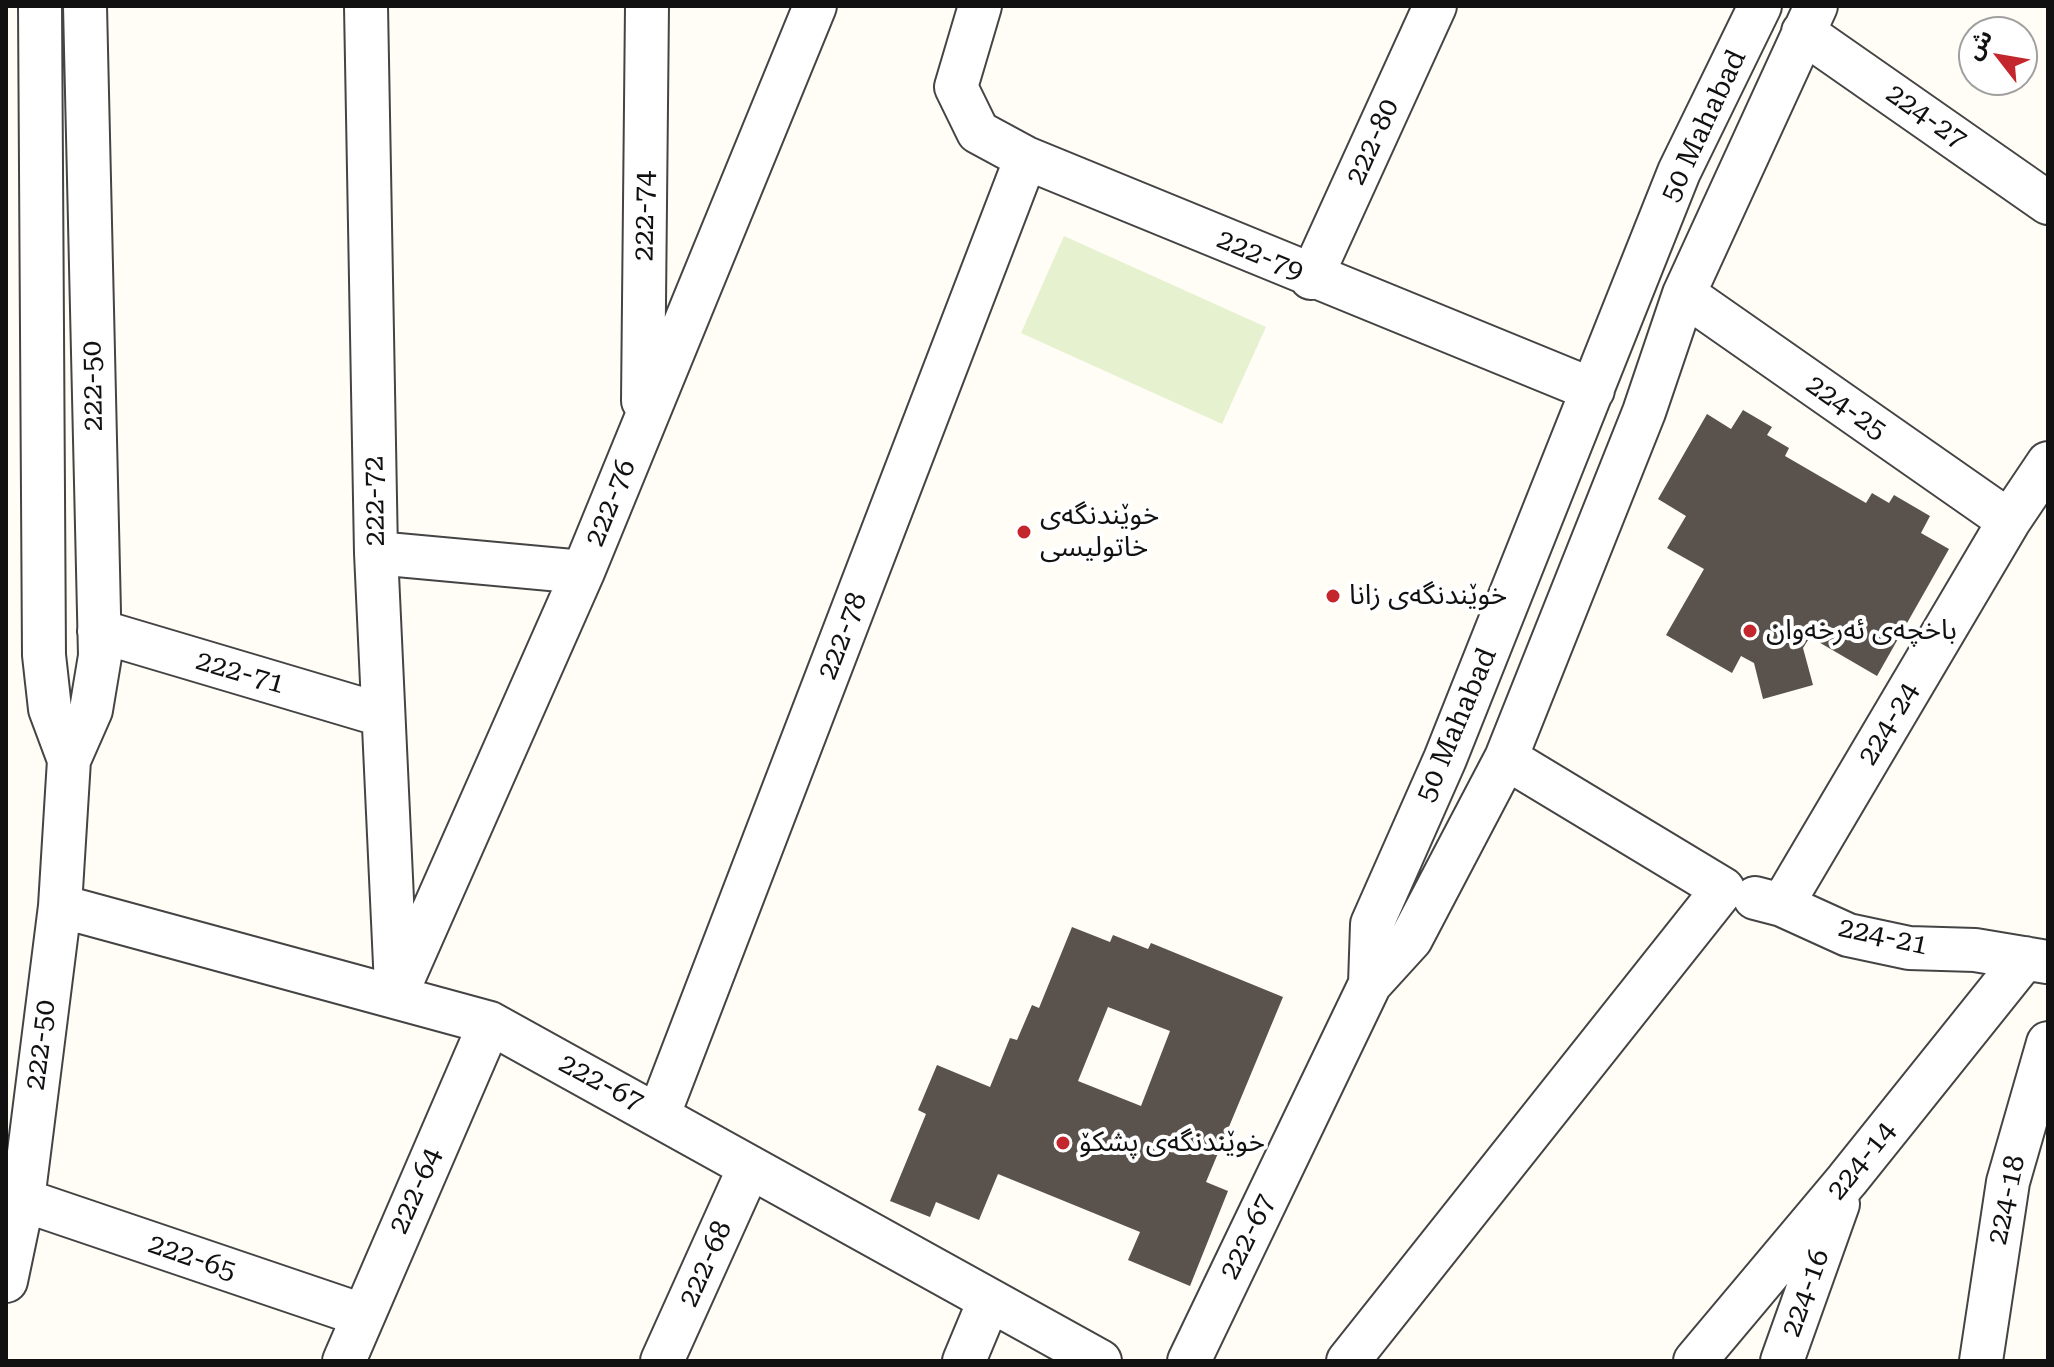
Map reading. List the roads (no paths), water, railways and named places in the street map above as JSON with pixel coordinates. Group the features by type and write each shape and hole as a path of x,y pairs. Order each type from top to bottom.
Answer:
{"street":[{"name":"222-50","path":"40,6 25,502 45,683 58,735 69,760"},
{"name":"222-50","path":"6,1281 23,1200 22,1068 60,906 69,760 91,710 100,656 85,6"},
{"name":"222-72","path":"366,6 376,553 396,995"},
{"name":"222-74","path":"643,425 647,6"},
{"name":"222-76","path":"396,995 583,572 815,6"},
{"name":"222-79","path":"980,6 956,87 978,132 1026,158 1311,278 1593,390"},
{"name":"222-80","path":"1311,278 1435,6"},
{"name":"50 Mahabad","path":"1370,984 1372,924 1445,759 1679,172 1760,6"},
{"name":"50 Mahabad","path":"1370,984 1411,939 1506,758 1644,412 1684,294 1810,19"},
{"name":"224-27","path":"1810,19 2048,203"},
{"name":"222-78","path":"659,1114 1026,158"},
{"name":"224-25","path":"1684,294 2009,521"},
{"name":"224-24","path":"1782,905 2009,521 2048,463"},
{"path":"376,553 583,572"},
{"name":"222-71","path":"99,631 382,715"},
{"name":"50 Mahabad","path":"1506,758 1723,889"},
{"path":"1348,1361 1723,889"},
{"name":"224-21","path":"1723,889 1782,905 1848,935 1909,948 1975,950 2036,960"},
{"name":"222-67","path":"60,906 490,1023 1100,1361"},
{"name":"224-14","path":"1695,1361 2036,960"},
{"name":"222-67","path":"1189,1361 1370,984"},
{"name":"222-64","path":"344,1361 490,1023"},
{"name":"224-18","path":"1981,1361 2008,1182 2048,1043"},
{"name":"222-68","path":"662,1361 749,1168"},
{"name":"224-16","path":"1782,1361 1847,1180"},
{"name":"222-65","path":"23,1200 362,1315"},
{"path":"964,1361 989,1301"}],"place":[{"name":"خوێندنگەی خاتولیسی","path":"1024,532"},
{"name":"خوێندنگەی زانا","path":"1333,596"},
{"name":"باخچەی ئەرخەوان","path":"1750,631"},
{"name":"خوێندنگەی پشکۆ","path":"1063,1143"}]}
